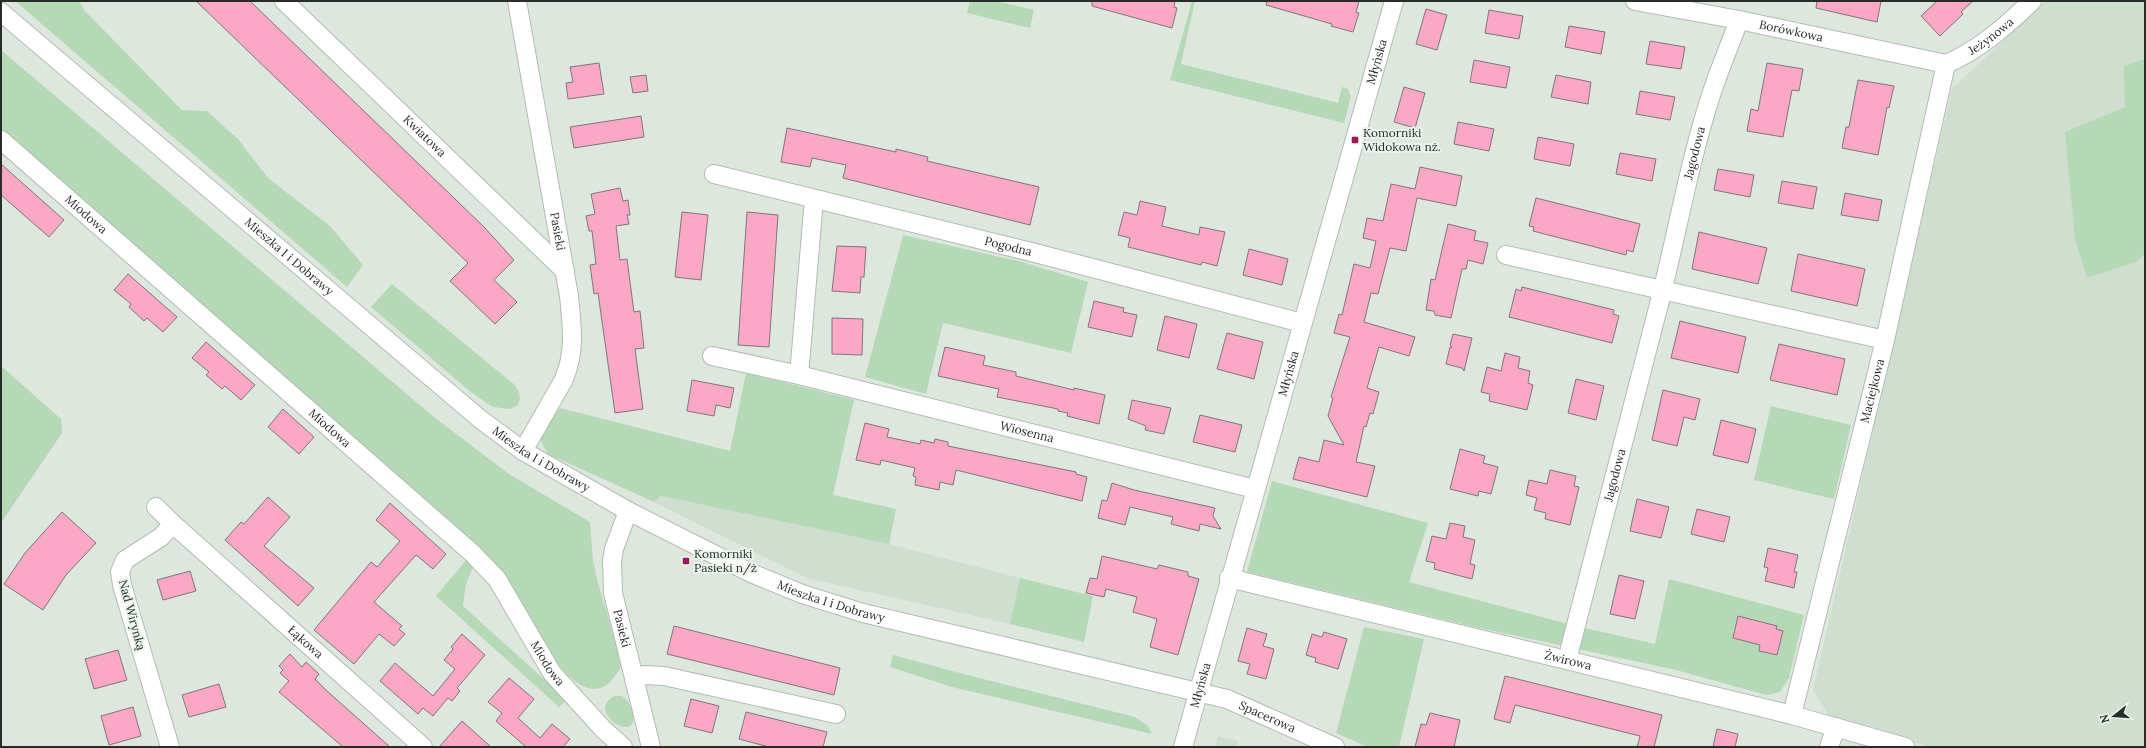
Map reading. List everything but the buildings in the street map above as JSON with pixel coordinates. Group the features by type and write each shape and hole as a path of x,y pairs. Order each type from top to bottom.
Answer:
{"street":[{"name":"Kwiatowa","path":"284,1 565,271"},
{"name":"Pasieki","path":"517,1 565,271 572,328 572,357 563,381 523,451"},
{"name":"Młyńska","path":"1183,747 1229,578 1394,1"},
{"name":"Borówkowa","path":"1635,1 1739,20 1946,64"},
{"name":"Jeżynowa","path":"1946,64 1978,48 2032,1"},
{"name":"Mieszka I i Dobrawy","path":"1,12 458,402 523,451 628,511 751,573 824,602 990,644 1198,692"},
{"name":"Jagodowa","path":"1568,660 1662,290 1678,219 1711,95 1739,20"},
{"name":"Maciejkowa","path":"1792,715 1877,338 1946,64"},
{"name":"Miodowa","path":"1,140 472,553 497,579 552,673 604,730 623,747"},
{"name":"Pogodna","path":"714,174 814,200 1040,254 1302,323"},
{"path":"799,375 814,200"},
{"path":"1506,255 1877,338"},
{"name":"Wiosenna","path":"712,356 799,375 1255,489"},
{"path":"156,507 173,524"},
{"name":"Pasieki","path":"628,511 614,549 612,576 618,616 650,747"},
{"name":"Łąkowa","path":"173,524 423,747"},
{"name":"Nad Wirynką","path":"170,747 122,585 120,572 125,560 160,537 173,524"},
{"name":"Żwirowa","path":"1229,578 1792,715 1836,726 1905,747"},
{"path":"634,678 645,675 664,676 836,714"},
{"name":"Spacerowa","path":"1198,692 1242,704 1335,747"},
{"path":"1829,747 1836,726"}],"shaded area":[{"path":"2045,1 2145,1 2145,747 1931,747 1830,718 1813,690 1952,89"},
{"path":"661,496 889,544 1020,578 1010,624 807,578 654,502"},
{"path":"1218,736 1238,741 1237,747 1215,746"}],"green space":[{"path":"15,1 79,1 85,11 182,110 207,111 238,139 268,178 330,226 363,265 347,287"},
{"path":"970,1 995,1 1034,10 1030,28 967,13"},
{"path":"1192,1 1195,1 1181,64 1338,103 1342,87 1348,89 1351,97 1344,123 1170,80"},
{"path":"1,50 434,417 509,474 590,522 593,561 622,664 609,683 596,689 581,685 567,674 542,642 524,612 1,132"},
{"path":"2145,59 2145,254 2136,262 2087,278 2075,239 2065,132 2125,107 2124,66"},
{"path":"903,235 1022,262 1088,282 1071,353 943,323 926,394 865,377"},
{"path":"392,284 515,385 519,392 520,398 518,405 510,409 493,407 472,393 371,307"},
{"path":"1,366 61,419 62,433 1,523"},
{"path":"746,373 854,400 833,495 896,509 889,544 661,496 654,502 548,454 540,439 548,423 560,408 730,451"},
{"path":"1771,406 1851,425 1834,499 1754,480"},
{"path":"1272,481 1428,523 1409,582 1576,626 1655,644 1669,579 1804,615 1789,678 1780,692 1766,695 1676,670 1475,627 1247,572"},
{"path":"468,558 474,565 466,584 463,606 567,700 559,707 436,596"},
{"path":"1020,578 1093,596 1084,642 1010,624"},
{"path":"1364,627 1424,639 1399,747 1368,747 1336,733"},
{"path":"893,655 1135,717 1148,726 1152,734 952,687 890,667"},
{"path":"615,696 622,696 630,706 633,714 633,723 628,727 614,723 608,717 605,710 607,702"}],"place":[{"name":"Komorniki Widokowa nż.","path":"1355,140"},
{"name":"Komorniki Pasieki n/ż","path":"686,561"}]}
